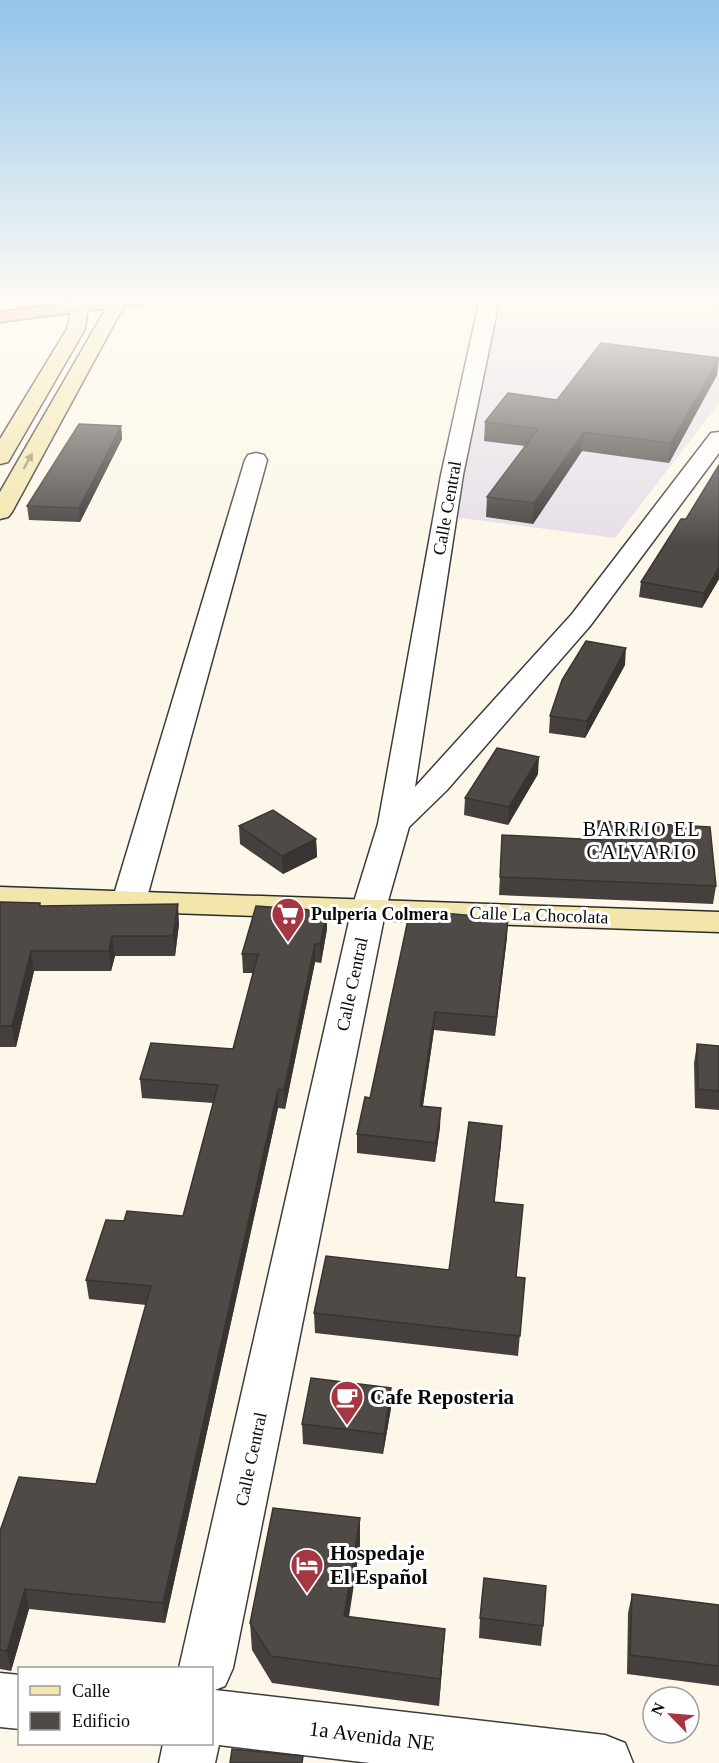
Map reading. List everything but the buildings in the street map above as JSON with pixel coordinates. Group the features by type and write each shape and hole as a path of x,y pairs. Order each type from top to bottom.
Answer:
{"street":[{"path":"0,457 46,380"},
{"path":"0,512 73,380"},
{"name":"Calle Central","path":"206,1667 369,908 394,824 452,475 473,380"},
{"path":"394,824 436,784 581,620 719,438"},
{"path":"129,901 256,460"},
{"name":"Calle La Chocolata","path":"0,897 369,908 719,922"},
{"path":"0,1700 18,1702"},
{"name":"1a Avenida NE","path":"213,1717 605,1763"},
{"path":"187,1763 191,1745"}],"shaded area":[{"path":"479,380 719,380 719,403 615,538 454,517"}],"place":[{"name":"Pulpería Colmera","path":"288,943"},
{"name":"Cafe Reposteria","path":"347,1426"},
{"name":"Hospedaje El Español","path":"307,1594"}],"district":[{"name":"BARRIO EL CALVARIO","path":"642,840"}]}
